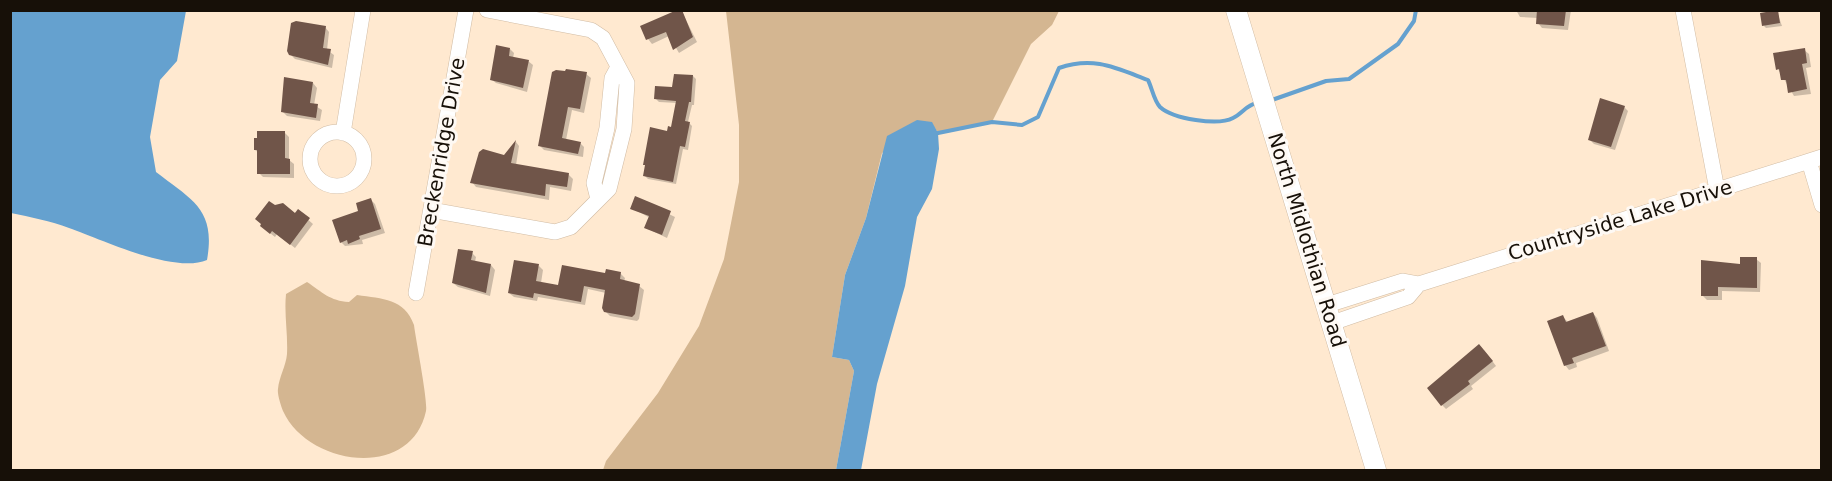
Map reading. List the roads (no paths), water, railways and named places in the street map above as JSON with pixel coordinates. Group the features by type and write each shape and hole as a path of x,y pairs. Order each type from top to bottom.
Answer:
{"main road":[{"name":"North Midlothian Road","path":"1236,10 1376,471"}],"street":[{"path":"343,133 363,10"},
{"name":"Breckenridge Drive","path":"416,293 466,10"},
{"path":"431,210 555,232 571,226 609,189 613,181 624,129 628,94 627,82 603,38 591,30 487,10"},
{"path":"1683,10 1717,190"},
{"path":"1815,159 1821,205"},
{"name":"Countryside Lake Drive","path":"1329,314 1403,281 1419,284 1815,159"}],"water":[{"path":"10,11 186,11 177,61 160,80 150,137 156,172 190,199 204,217 209,243 207,260 176,263 158,259 138,254 55,223 11,213"},
{"path":"917,120 932,122 938,133 939,149 932,189 917,217 905,286 877,384 861,470 836,470 854,371 849,360 832,357 845,275 866,218 887,136"}],"waterway":[{"path":"1272,100 1326,81 1349,79 1398,44 1414,21 1416,10"},
{"path":"938,133 992,122 1022,125 1038,117 1059,68 1083,63 1105,65 1148,80 1160,107 1185,118 1207,121 1226,120 1257,103"}]}
